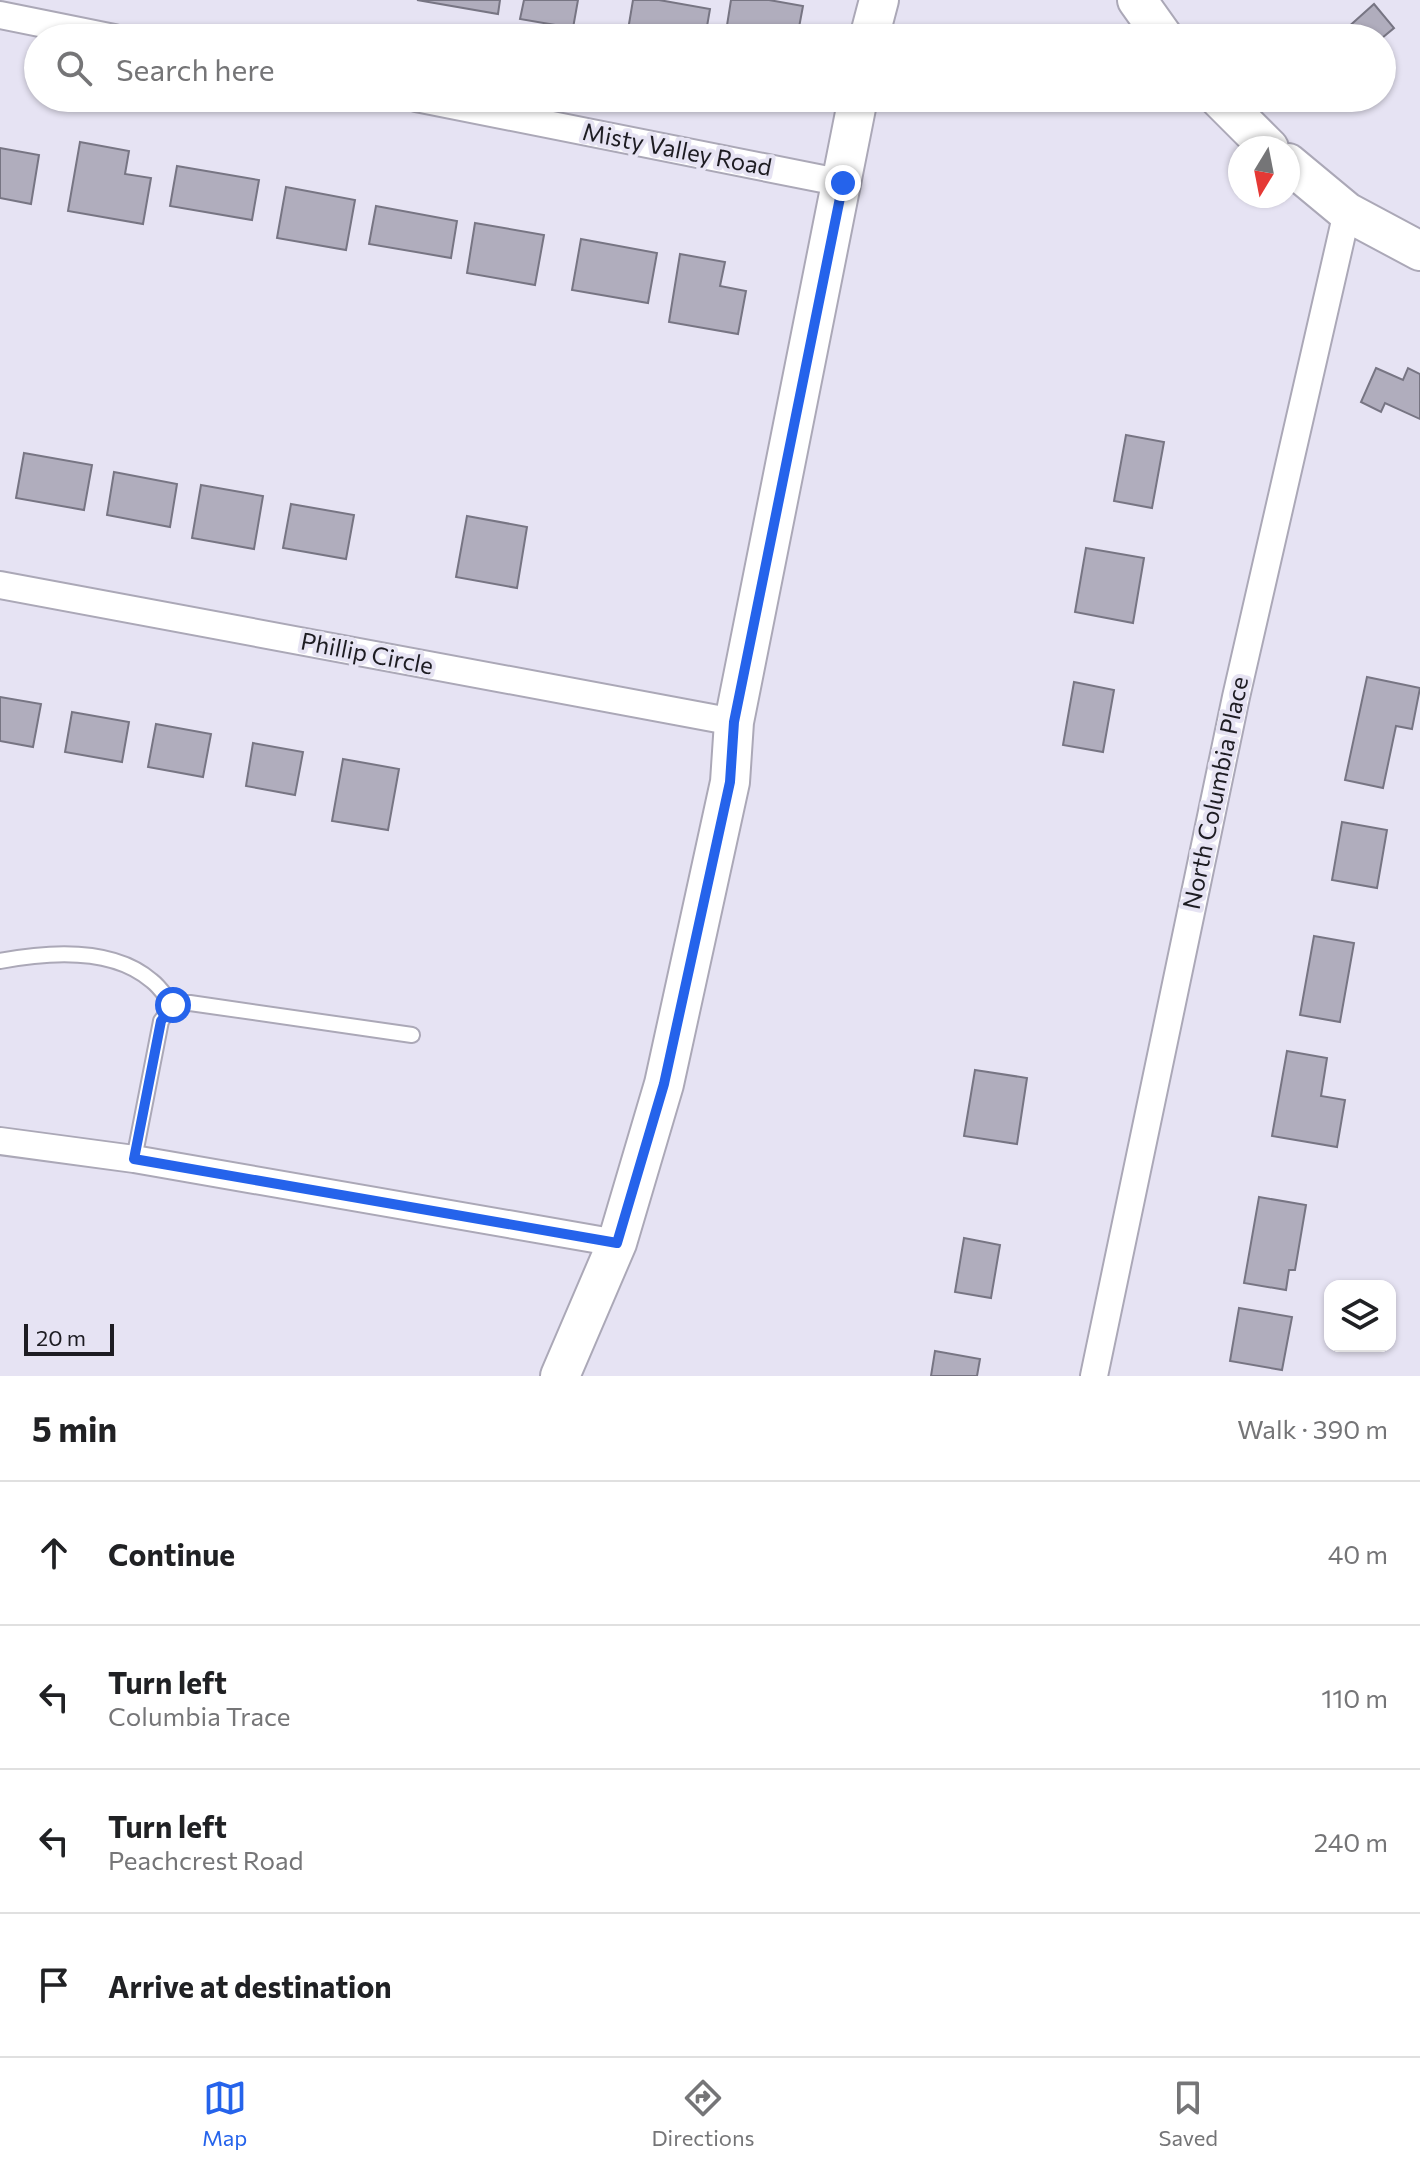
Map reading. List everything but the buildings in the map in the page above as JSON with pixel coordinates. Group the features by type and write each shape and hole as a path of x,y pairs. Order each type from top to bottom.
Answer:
{"street":[{"path":"873,24 879,0"},
{"path":"1137,0 1154,24"},
{"path":"2,10 58,24"},
{"name":"Misty Valley Road","path":"486,112 843,183"},
{"path":"560,1376 617,1243 668,1069 730,782 734,722 856,112"},
{"path":"1233,112 1257,136"},
{"path":"1300,173 1347,212 1420,251"},
{"name":"North Columbia Place","path":"1094,1376 1236,697 1347,212"},
{"name":"Phillip Circle","path":"0,585 734,722"},
{"path":"0,1141 134,1159 617,1243"}],"lane":[{"path":"0,961 90,955 123,964 152,980 173,1005"},
{"path":"134,1159 161,1021 173,1005 190,1003 412,1035"}],"route":[{"path":"173,1005 161,1021 134,1159 568,1232 617,1243 664,1084 730,782 734,722 843,183"}]}
